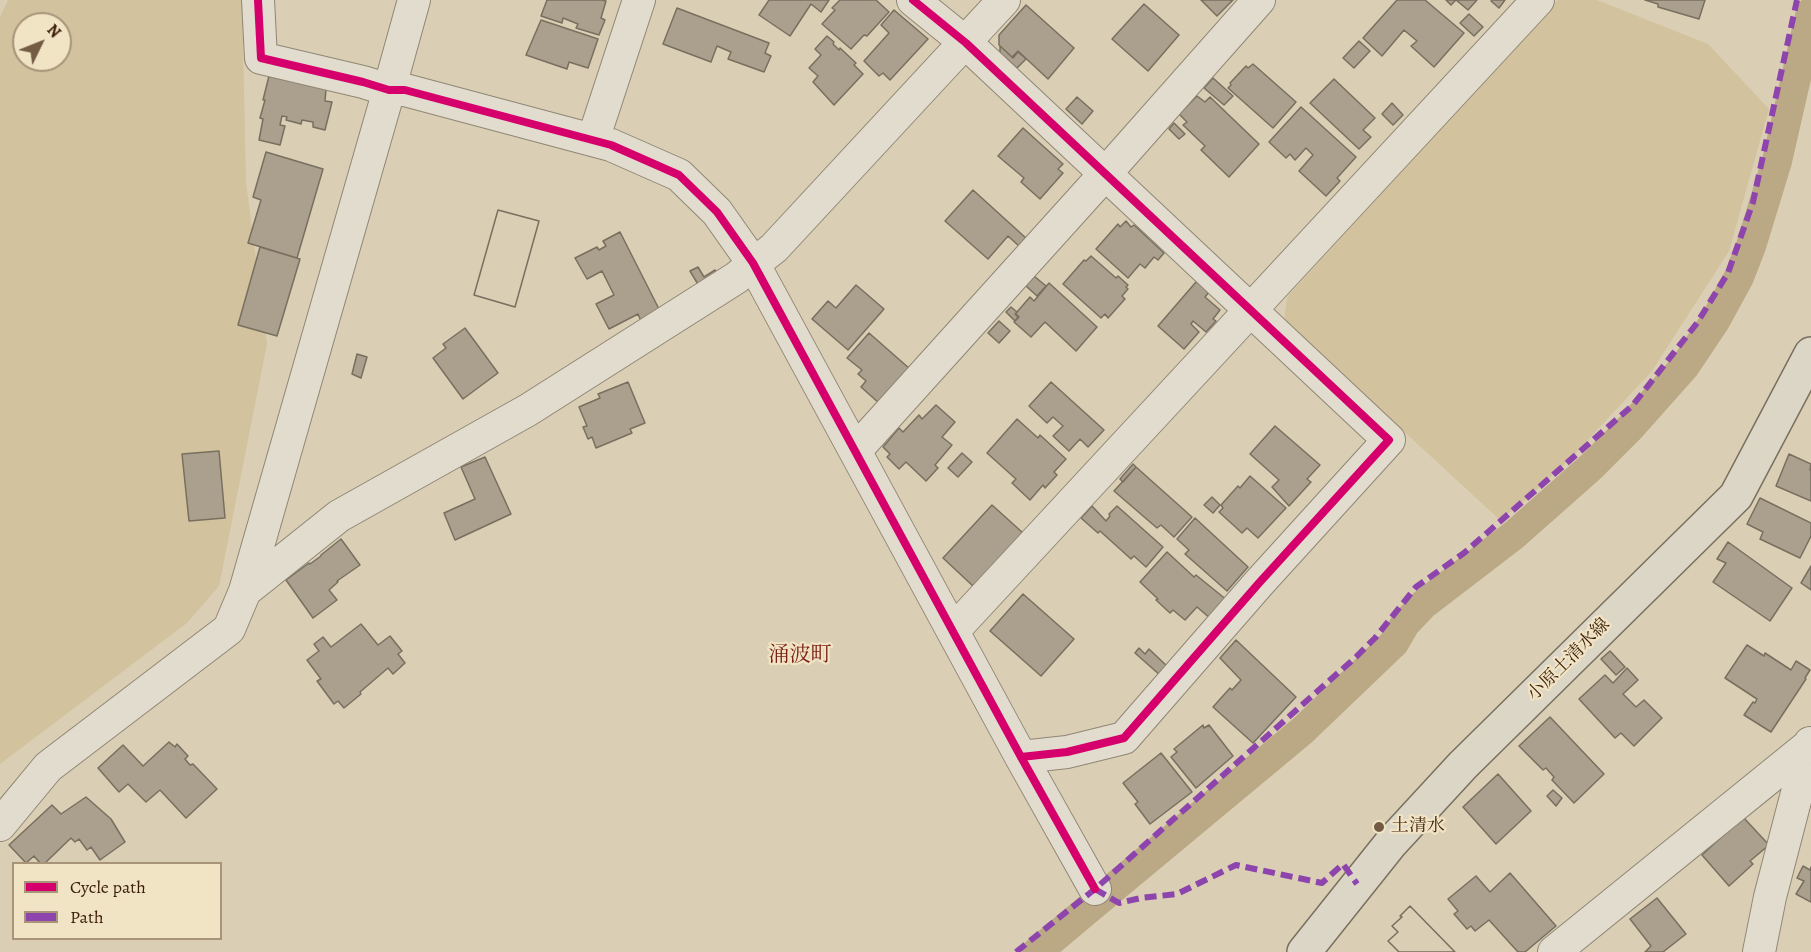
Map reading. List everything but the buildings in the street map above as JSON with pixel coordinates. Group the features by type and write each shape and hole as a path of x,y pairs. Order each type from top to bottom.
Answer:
{"main road":[{"name":"小原土清水線","path":"1304,952 1391,843 1464,765 1736,496 1811,354"}],"street":[{"path":"258,0 261,58 389,90 405,90 611,145 679,175 717,212 753,263 1095,889"},
{"path":"0,825 48,767 229,629 245,591 414,0"},
{"path":"593,140 639,0"},
{"path":"913,0 966,43 1389,440 1259,583 1124,738 1067,752 1021,757"},
{"path":"245,591 339,516 528,410 736,278 774,248 1004,0"},
{"path":"855,451 1105,174 1258,0"},
{"path":"953,631 1538,0"},
{"path":"1554,952 1810,746"},
{"path":"1759,952 1770,897 1810,746"}],"shaded area":[{"path":"8,0 242,0 246,182 267,344 219,586 187,623 0,764 0,17"},
{"path":"1558,0 1597,0 1708,44 1769,109 1729,251 1652,371 1568,461 1500,520 1284,321 1287,297"}],"waterway":[{"path":"1112,889 1302,731 1394,643 1405,624 1424,604 1514,535 1592,466 1628,430 1685,366 1715,321 1739,277 1751,246 1777,161 1811,12"},
{"path":"1037,952 1105,895"}],"marked path":[{"path":"1016,952 1095,889 1356,657 1375,638 1416,587 1464,553 1633,405 1697,323 1728,273 1753,202 1797,0"},
{"path":"1095,889 1119,903 1177,894 1236,865 1322,883 1343,864 1357,884"}],"cycle path":[{"path":"258,0 261,58 389,90 405,90 611,145 679,175 717,212 753,263 1095,889"},
{"path":"913,0 966,43 1389,440 1259,583 1124,738 1067,752 1021,757"}],"place":[{"name":"土清水","path":"1379,827"}],"district":[{"name":"涌波町","path":"800,656"}]}
